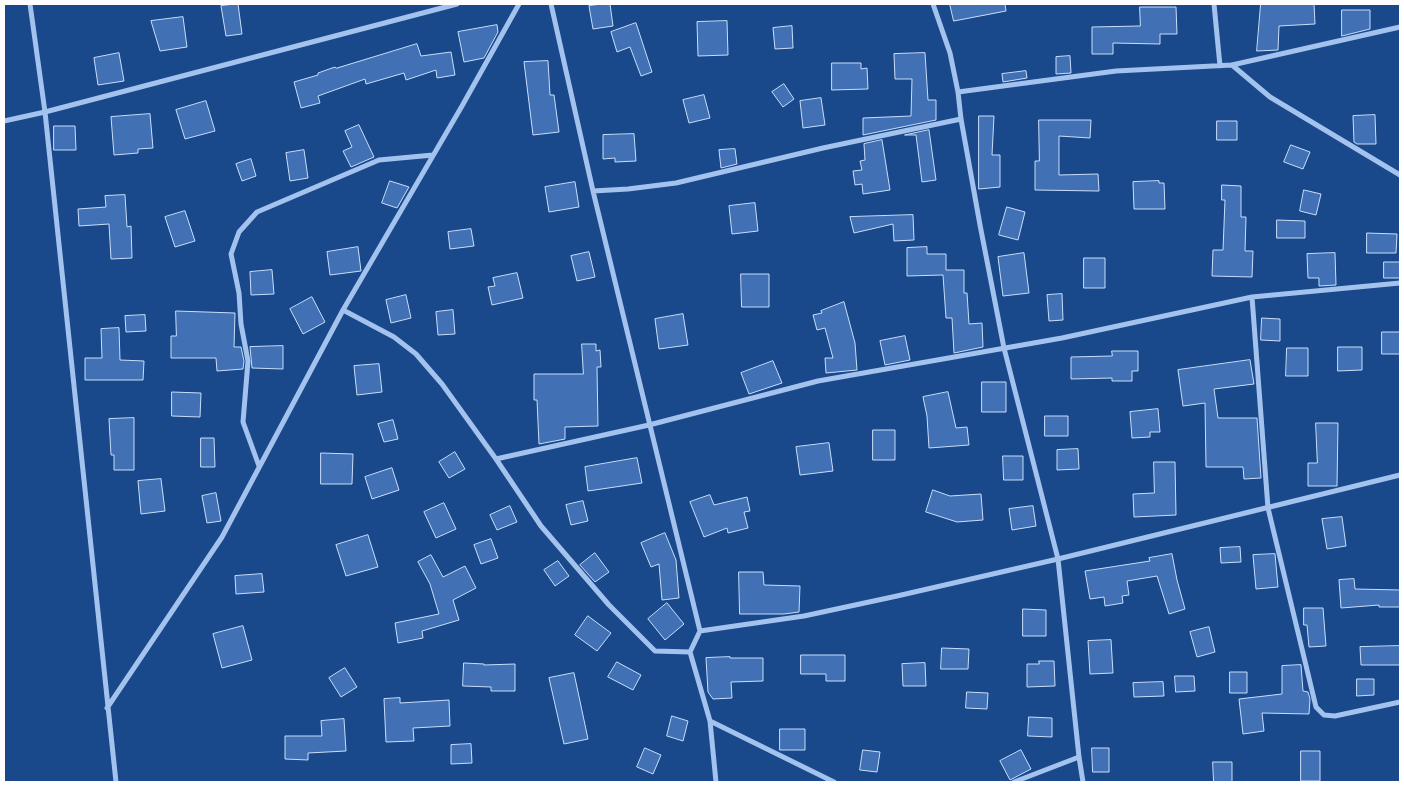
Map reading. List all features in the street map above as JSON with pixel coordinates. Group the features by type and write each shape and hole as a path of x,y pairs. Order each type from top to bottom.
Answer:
{"street":[{"path":"30,4 45,112 116,782"},
{"path":"4,121 45,112 457,4"},
{"path":"107,708 222,537 343,310 519,4"},
{"path":"551,4 649,425 700,631 690,652 710,721 716,782"},
{"path":"934,4 950,53 958,92 961,119 1004,348 1058,559 1083,782"},
{"path":"1214,4 1220,66"},
{"path":"958,92 1116,72 1220,66 1400,27"},
{"path":"1232,64 1270,96 1400,175"},
{"path":"594,191 676,183 823,148 961,119"},
{"path":"259,466 243,422 248,361 241,324 239,293 231,254 238,232 257,212 379,160 433,155"},
{"path":"496,459 649,425 818,381 1062,338 1252,297 1400,283"},
{"path":"1252,297 1268,508 1316,707 1324,715 1335,716 1400,702"},
{"path":"343,310 394,337 416,354 442,384 541,526 609,605 655,651 690,652"},
{"path":"700,631 804,616 1058,559 1400,475"},
{"path":"710,721 834,782"},
{"path":"1014,782 1079,757"}],"building":[{"path":"238,4 242,34 226,36 221,6"},
{"path":"610,4 613,26 593,29 589,6"},
{"path":"950,4 1005,4 1006,11 954,21"},
{"path":"1261,4 1314,4 1315,24 1279,26 1278,50 1257,51"},
{"path":"1140,7 1176,7 1177,34 1160,34 1160,44 1113,43 1113,54 1092,54 1092,27 1140,26"},
{"path":"1342,10 1370,10 1370,29 1342,36"},
{"path":"183,17 187,47 160,51 151,21"},
{"path":"727,21 728,55 698,56 697,22"},
{"path":"636,23 652,72 641,76 630,47 617,52 611,32"},
{"path":"497,25 498,32 484,58 464,62 458,32"},
{"path":"792,26 793,48 775,49 773,28"},
{"path":"417,44 421,56 451,52 455,75 437,78 436,70 406,80 404,73 366,84 365,79 318,96 320,103 301,108 294,82 318,75 318,73 335,67"},
{"path":"119,53 124,81 98,85 94,58"},
{"path":"925,53 928,100 936,100 936,120 863,135 863,118 911,116 912,79 895,79 894,54"},
{"path":"1070,56 1071,73 1056,74 1056,57"},
{"path":"548,61 550,95 554,95 559,132 533,135 524,62"},
{"path":"832,63 861,63 861,69 867,68 868,89 832,90"},
{"path":"1026,71 1027,78 1003,82 1002,74"},
{"path":"784,84 794,99 783,107 772,92"},
{"path":"704,95 710,118 689,123 683,100"},
{"path":"821,98 825,125 803,128 800,101"},
{"path":"206,101 215,131 185,139 176,110"},
{"path":"150,114 153,148 138,149 138,153 114,155 111,117"},
{"path":"1375,115 1376,144 1357,144 1354,142 1353,116"},
{"path":"979,116 994,116 992,155 1000,155 1000,187 979,189"},
{"path":"1039,120 1091,120 1090,138 1059,136 1059,175 1098,174 1099,191 1035,190 1035,161 1039,161"},
{"path":"1217,121 1237,121 1237,140 1217,140"},
{"path":"359,125 374,157 351,167 343,151 352,147 345,131"},
{"path":"54,126 75,126 76,150 54,150"},
{"path":"929,130 936,180 922,182 916,135 905,135"},
{"path":"634,134 636,161 615,162 615,158 603,159 603,135"},
{"path":"882,140 890,190 863,194 862,184 855,185 853,171 862,170 860,161 865,160 864,144"},
{"path":"1291,145 1310,152 1303,169 1284,162"},
{"path":"735,149 737,164 721,168 719,150"},
{"path":"304,150 308,178 290,181 286,153"},
{"path":"251,159 256,176 242,181 236,164"},
{"path":"390,181 409,187 397,208 382,203"},
{"path":"1159,181 1159,183 1164,183 1165,209 1134,209 1133,182"},
{"path":"575,182 579,207 549,212 545,187"},
{"path":"1222,185 1241,186 1241,217 1246,217 1245,251 1253,251 1252,277 1212,276 1213,250 1223,250 1225,200 1222,200"},
{"path":"1304,190 1321,194 1316,215 1300,211"},
{"path":"125,195 127,227 131,226 132,258 111,259 109,224 79,226 78,209 106,207 105,196"},
{"path":"755,203 758,231 732,234 729,206"},
{"path":"1007,207 1025,212 1018,240 999,235"},
{"path":"185,211 195,241 175,247 165,217"},
{"path":"913,215 914,240 894,241 893,224 854,233 850,217"},
{"path":"1277,220 1305,221 1305,238 1277,238"},
{"path":"471,229 474,246 450,249 448,232"},
{"path":"1367,233 1397,234 1396,253 1367,253"},
{"path":"358,247 361,271 330,275 327,252"},
{"path":"927,247 927,254 946,254 946,270 964,270 964,293 967,293 969,324 982,323 983,347 954,353 952,318 946,318 943,275 907,276 907,248"},
{"path":"589,252 595,277 577,281 571,256"},
{"path":"1024,253 1029,293 1003,296 998,257"},
{"path":"1335,253 1336,285 1319,286 1319,278 1308,278 1307,254"},
{"path":"1084,258 1105,258 1105,288 1084,288"},
{"path":"1384,262 1400,262 1400,278 1384,278"},
{"path":"272,270 274,294 251,295 250,272"},
{"path":"517,273 523,298 492,305 488,287 495,286 493,278"},
{"path":"741,274 769,274 769,307 742,307"},
{"path":"1062,294 1063,320 1049,321 1047,295"},
{"path":"406,295 411,318 391,323 386,300"},
{"path":"312,297 325,322 303,334 290,309"},
{"path":"844,302 855,343 857,370 826,373 825,358 833,358 825,328 817,330 813,315 822,313 821,311"},
{"path":"453,310 455,334 438,335 436,312"},
{"path":"176,311 235,313 234,347 241,347 244,361 243,369 217,371 216,358 171,358 171,336 176,336"},
{"path":"683,314 688,345 659,349 655,319"},
{"path":"145,315 146,331 126,332 125,316"},
{"path":"1262,318 1280,319 1280,341 1261,340"},
{"path":"119,328 120,360 144,361 143,380 85,380 85,358 102,358 101,329"},
{"path":"1382,332 1400,332 1400,354 1382,354"},
{"path":"905,336 910,360 885,365 880,341"},
{"path":"582,344 596,344 596,351 600,350 601,367 597,367 598,426 565,427 565,439 539,444 537,400 534,400 534,374 583,374"},
{"path":"283,346 283,369 252,368 250,347"},
{"path":"1338,347 1362,347 1362,370 1338,371"},
{"path":"1287,348 1308,348 1308,376 1286,376"},
{"path":"1112,351 1138,351 1138,371 1132,371 1132,381 1112,381 1112,378 1071,379 1071,357 1112,356"},
{"path":"1250,360 1254,384 1214,389 1218,418 1257,418 1261,478 1244,479 1243,467 1206,467 1205,403 1183,406 1178,370"},
{"path":"773,361 782,383 749,394 741,373"},
{"path":"379,364 382,392 357,395 354,366"},
{"path":"982,382 1006,382 1006,412 982,412"},
{"path":"172,392 201,393 200,417 172,416"},
{"path":"948,392 956,428 967,427 969,445 929,448 927,416 923,397"},
{"path":"1158,409 1160,432 1150,432 1150,437 1132,438 1130,412"},
{"path":"1045,416 1068,416 1068,436 1045,436"},
{"path":"134,418 134,470 114,470 114,455 111,455 109,419"},
{"path":"393,420 398,439 384,442 378,424"},
{"path":"1316,423 1338,423 1337,486 1308,486 1308,463 1317,463"},
{"path":"873,430 895,430 895,460 873,460"},
{"path":"201,438 214,438 215,467 201,467"},
{"path":"829,443 833,471 800,475 796,447"},
{"path":"1078,449 1079,469 1057,470 1057,450"},
{"path":"455,452 465,469 449,478 439,462"},
{"path":"321,453 353,454 352,484 321,484"},
{"path":"1003,456 1023,456 1023,480 1004,480"},
{"path":"637,458 642,483 588,491 585,467"},
{"path":"1154,462 1175,462 1176,515 1134,517 1133,494 1154,493"},
{"path":"392,468 399,490 372,499 365,477"},
{"path":"161,479 165,511 141,514 138,481"},
{"path":"933,490 950,496 981,494 983,520 957,522 926,512"},
{"path":"216,493 221,521 207,523 202,496"},
{"path":"710,495 714,505 747,497 750,511 744,512 748,528 728,533 727,528 704,537 690,502"},
{"path":"583,501 588,521 571,525 566,505"},
{"path":"444,503 456,529 436,538 424,512"},
{"path":"510,506 517,522 497,530 490,515"},
{"path":"1033,506 1036,526 1012,530 1009,509"},
{"path":"1342,517 1346,546 1327,549 1322,519"},
{"path":"665,533 676,560 679,598 662,600 659,564 651,567 641,543"},
{"path":"368,535 378,567 346,576 336,545"},
{"path":"491,539 498,558 481,564 474,545"},
{"path":"1240,547 1241,562 1221,563 1220,548"},
{"path":"595,553 609,572 595,582 580,565"},
{"path":"1172,554 1185,609 1169,614 1157,576 1127,581 1129,595 1122,596 1123,603 1105,606 1104,597 1090,599 1085,571 1150,561 1149,558"},
{"path":"1275,554 1278,587 1256,589 1253,555"},
{"path":"431,555 443,577 465,566 476,588 453,600 459,620 422,631 423,638 398,643 395,623 439,614 430,584 418,562"},
{"path":"558,561 569,576 555,586 544,570"},
{"path":"739,572 763,572 764,585 800,586 799,612 740,614"},
{"path":"262,574 264,592 236,594 235,576"},
{"path":"1354,579 1355,589 1400,590 1400,607 1379,607 1379,605 1341,608 1339,580"},
{"path":"667,603 684,624 665,640 648,619"},
{"path":"1304,608 1323,608 1326,646 1309,647 1307,625 1304,625"},
{"path":"1023,609 1046,610 1046,636 1023,636"},
{"path":"588,616 611,633 597,651 575,635"},
{"path":"243,626 252,660 222,668 213,634"},
{"path":"1209,627 1215,652 1197,657 1190,632"},
{"path":"1111,640 1113,673 1090,674 1088,641"},
{"path":"1400,646 1400,665 1361,665 1360,647"},
{"path":"942,648 969,649 968,669 941,669"},
{"path":"801,655 845,655 845,681 826,681 826,674 801,674"},
{"path":"706,658 763,658 763,681 731,682 732,698 713,699 708,692"},
{"path":"1039,661 1054,661 1055,686 1027,687 1027,664 1039,664"},
{"path":"617,662 641,675 633,690 608,677"},
{"path":"464,663 484,665 515,664 515,691 491,691 491,687 463,686"},
{"path":"925,663 926,686 903,686 902,664"},
{"path":"1301,665 1303,691 1308,692 1310,699 1309,714 1262,713 1264,731 1243,734 1239,699 1282,694 1282,666"},
{"path":"345,668 357,687 341,697 329,678"},
{"path":"1230,672 1247,672 1247,693 1230,693"},
{"path":"574,673 588,739 564,744 549,678"},
{"path":"1175,676 1194,676 1195,691 1176,692"},
{"path":"1357,679 1374,679 1374,695 1357,696"},
{"path":"1163,682 1164,696 1134,697 1133,683"},
{"path":"967,692 988,693 987,709 966,708"},
{"path":"400,698 400,703 449,700 450,726 413,728 414,741 386,742 384,699"},
{"path":"672,716 688,721 683,741 667,736"},
{"path":"1029,717 1052,718 1052,737 1028,736"},
{"path":"344,719 346,751 308,753 308,760 285,759 285,736 322,736 321,721"},
{"path":"780,729 805,729 805,750 780,750"},
{"path":"471,744 472,763 451,764 451,745"},
{"path":"645,748 661,755 653,774 637,767"},
{"path":"1092,748 1109,748 1109,772 1093,772"},
{"path":"863,750 880,752 877,772 860,770"},
{"path":"1021,750 1031,769 1010,780 1000,761"},
{"path":"1301,751 1320,751 1320,781 1301,781"},
{"path":"1213,762 1232,762 1232,782 1214,782"}]}
